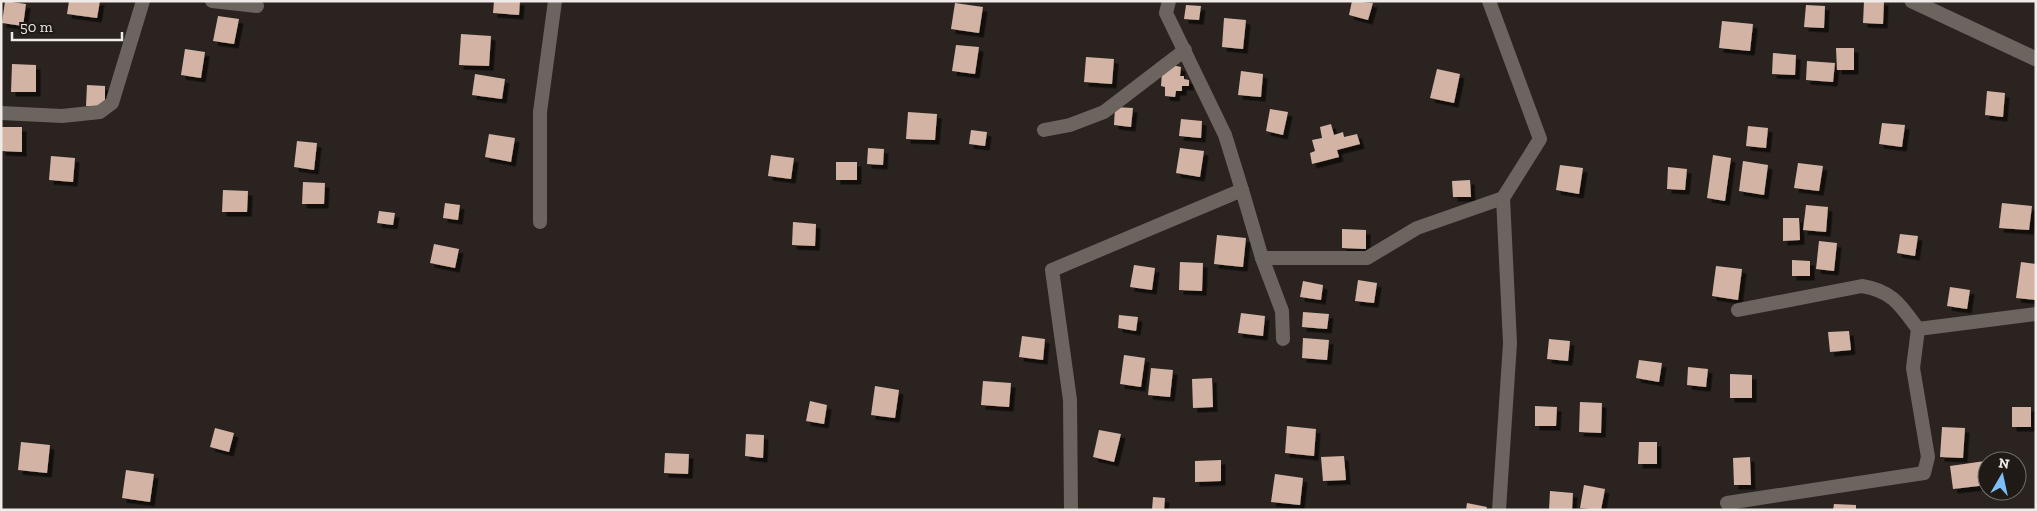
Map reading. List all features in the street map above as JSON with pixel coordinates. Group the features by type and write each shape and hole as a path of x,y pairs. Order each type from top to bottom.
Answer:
{"main road":[{"path":"1912,1 2036,59"}],"street":[{"path":"1,113 62,116 100,112 112,103 143,1"},
{"path":"212,1 258,6"},
{"path":"540,222 540,112 555,1"},
{"path":"1169,1 1166,13 1225,136 1262,258 1282,311 1283,339"},
{"path":"1489,1 1540,139 1503,198 1510,343 1499,510"},
{"path":"1044,130 1070,125 1104,112 1185,50"},
{"path":"1071,510 1070,400 1052,270 1242,190"},
{"path":"1262,258 1367,258 1417,228 1503,198"},
{"path":"1727,503 1924,473 1928,457 1913,368 1918,329 1895,299 1877,288 1862,286 1738,310"},
{"path":"1918,329 2036,314"}],"building":[{"path":"5,1 26,4 23,26 2,23"},
{"path":"69,1 100,1 97,18 67,14"},
{"path":"494,1 520,1 519,15 493,13"},
{"path":"1352,1 1373,3 1368,20 1349,15"},
{"path":"1864,1 1884,1 1883,24 1863,23"},
{"path":"955,3 983,7 979,33 951,29"},
{"path":"1186,5 1201,6 1199,20 1184,19"},
{"path":"1806,5 1825,6 1824,28 1804,27"},
{"path":"218,16 239,19 234,44 213,41"},
{"path":"1224,18 1246,20 1243,49 1222,47"},
{"path":"1722,21 1753,24 1750,51 1719,48"},
{"path":"461,34 491,36 489,66 459,65"},
{"path":"956,45 979,47 975,74 952,71"},
{"path":"1836,48 1854,48 1854,70 1837,70"},
{"path":"185,49 205,52 201,78 181,75"},
{"path":"1773,53 1796,55 1795,75 1772,74"},
{"path":"1086,57 1114,59 1112,84 1084,82"},
{"path":"1807,61 1835,63 1833,82 1806,80"},
{"path":"12,64 36,65 36,92 11,92"},
{"path":"1172,65 1181,67 1180,76 1184,76 1184,79 1189,80 1189,86 1182,86 1182,91 1176,91 1175,97 1165,96 1165,87 1161,86 1162,72"},
{"path":"1437,69 1460,74 1454,103 1430,98"},
{"path":"1241,71 1263,74 1261,97 1238,95"},
{"path":"475,74 505,79 502,99 472,95"},
{"path":"87,85 105,86 105,106 86,106"},
{"path":"1987,91 2005,93 2003,117 1985,115"},
{"path":"1115,107 1133,108 1131,127 1114,125"},
{"path":"1270,109 1288,112 1283,135 1266,131"},
{"path":"908,112 937,114 935,140 906,139"},
{"path":"1181,119 1202,121 1201,138 1179,136"},
{"path":"1882,123 1905,125 1902,147 1879,144"},
{"path":"1331,124 1334,135 1343,132 1344,137 1357,134 1360,144 1337,150 1339,157 1312,164 1310,153 1315,151 1312,140 1322,138 1320,127"},
{"path":"1748,126 1768,128 1766,148 1746,146"},
{"path":"1,127 22,127 22,152 1,151"},
{"path":"971,130 987,132 985,146 969,144"},
{"path":"489,134 515,138 511,162 485,157"},
{"path":"297,141 317,143 314,170 294,167"},
{"path":"868,148 884,149 883,165 867,164"},
{"path":"1180,148 1204,151 1200,177 1176,173"},
{"path":"771,155 794,158 791,179 768,176"},
{"path":"1713,155 1731,158 1725,201 1707,198"},
{"path":"51,156 75,158 73,182 49,180"},
{"path":"1743,161 1768,165 1764,195 1739,191"},
{"path":"836,162 857,162 857,180 836,180"},
{"path":"1798,163 1823,166 1819,191 1794,188"},
{"path":"1560,165 1583,168 1579,194 1556,190"},
{"path":"1668,167 1687,169 1685,190 1667,189"},
{"path":"1470,180 1471,197 1453,197 1452,181"},
{"path":"303,182 325,183 324,204 302,204"},
{"path":"223,190 248,191 247,212 222,212"},
{"path":"445,203 460,205 458,220 443,218"},
{"path":"2002,203 2032,206 2029,230 1999,228"},
{"path":"1806,205 1828,207 1826,232 1803,230"},
{"path":"379,211 395,213 393,225 377,223"},
{"path":"1783,218 1799,218 1800,240 1783,241"},
{"path":"793,222 816,224 815,246 792,245"},
{"path":"1342,229 1366,230 1366,249 1342,248"},
{"path":"1900,234 1918,236 1915,256 1897,253"},
{"path":"1217,235 1246,238 1243,267 1214,264"},
{"path":"1819,241 1837,243 1834,271 1816,269"},
{"path":"434,244 459,249 455,268 430,263"},
{"path":"1792,260 1810,261 1810,276 1792,276"},
{"path":"1180,262 1203,263 1202,291 1179,290"},
{"path":"2021,262 2036,264 2036,300 2016,298"},
{"path":"1134,265 1155,268 1152,290 1130,287"},
{"path":"1716,266 1742,269 1738,300 1712,296"},
{"path":"1358,280 1377,283 1374,303 1355,301"},
{"path":"1303,281 1323,285 1321,300 1300,297"},
{"path":"1950,287 1970,290 1967,309 1947,306"},
{"path":"1303,312 1329,314 1327,329 1302,327"},
{"path":"1241,313 1265,316 1263,336 1238,333"},
{"path":"1119,315 1138,317 1136,331 1118,328"},
{"path":"1849,331 1851,350 1830,352 1828,332"},
{"path":"1022,336 1045,339 1043,360 1019,357"},
{"path":"1303,338 1329,340 1327,360 1302,358"},
{"path":"1549,339 1570,341 1568,361 1547,359"},
{"path":"1124,355 1145,358 1141,387 1120,384"},
{"path":"1639,360 1662,363 1659,382 1636,378"},
{"path":"1688,367 1708,369 1706,387 1687,385"},
{"path":"1151,368 1173,370 1170,397 1148,395"},
{"path":"1730,374 1752,375 1752,398 1730,398"},
{"path":"1212,378 1213,407 1193,408 1192,379"},
{"path":"983,381 1011,383 1009,407 981,405"},
{"path":"875,386 899,390 895,418 871,415"},
{"path":"810,401 827,405 824,424 806,421"},
{"path":"1580,402 1602,403 1601,433 1579,432"},
{"path":"1535,406 1557,407 1556,426 1535,426"},
{"path":"2012,407 2031,407 2031,427 2012,427"},
{"path":"1287,426 1316,429 1314,456 1285,453"},
{"path":"1942,427 1965,428 1963,458 1940,457"},
{"path":"215,428 234,433 229,452 210,447"},
{"path":"1099,430 1121,434 1114,462 1093,457"},
{"path":"746,434 764,435 763,458 745,456"},
{"path":"21,442 50,445 47,473 18,470"},
{"path":"1639,442 1657,442 1657,464 1638,464"},
{"path":"665,453 689,454 688,474 664,473"},
{"path":"1344,456 1346,480 1323,481 1321,457"},
{"path":"1750,457 1751,485 1734,485 1733,458"},
{"path":"1221,460 1221,481 1195,482 1195,461"},
{"path":"1977,462 1977,486 1953,489 1950,466"},
{"path":"126,470 154,474 150,502 122,498"},
{"path":"1275,474 1303,478 1300,505 1271,502"},
{"path":"1584,485 1605,489 1601,510 1580,508"},
{"path":"1550,491 1573,493 1572,510 1549,510"},
{"path":"1153,497 1165,498 1164,510 1152,510"},
{"path":"1467,503 1487,507 1486,510 1466,510"},
{"path":"1834,504 1856,505 1856,510 1833,510"}]}
